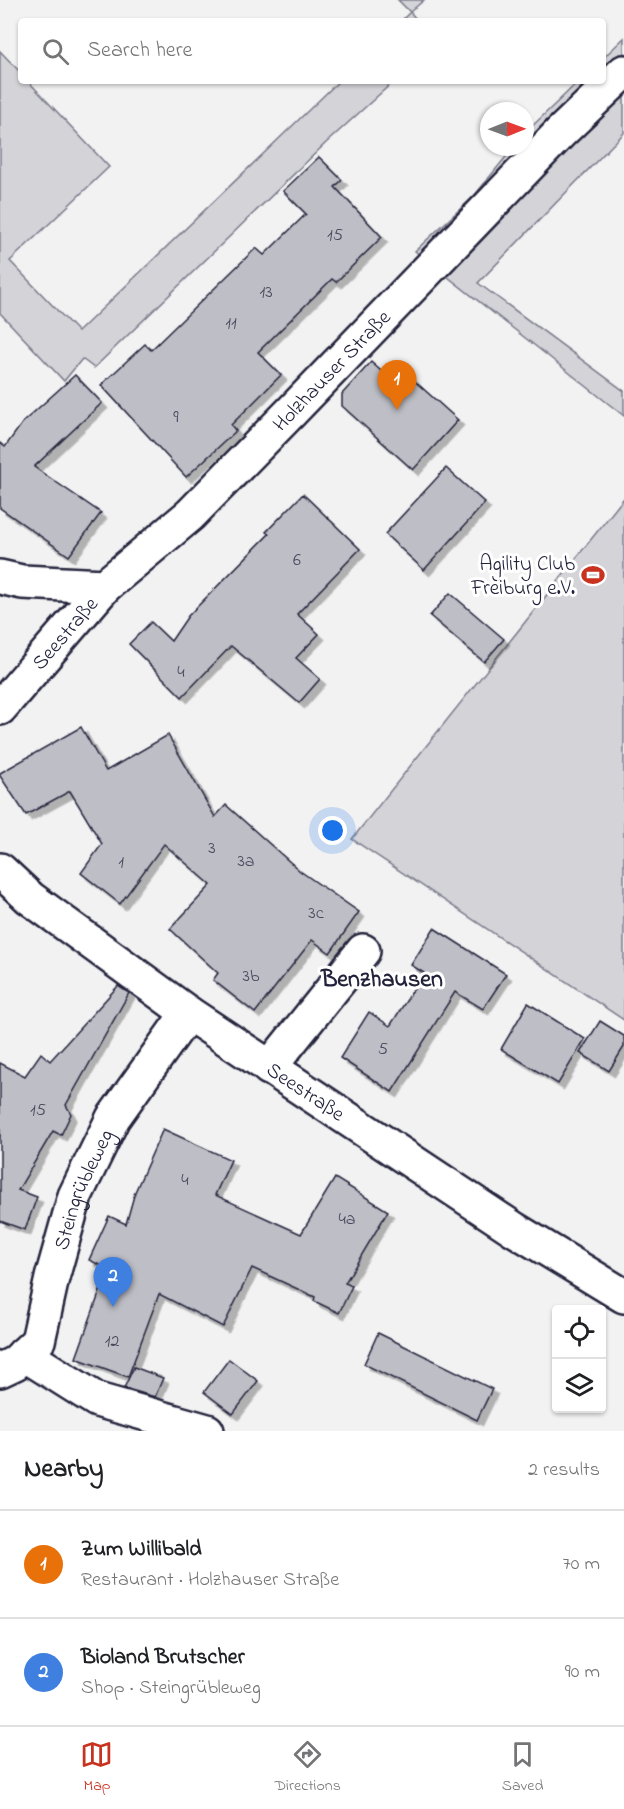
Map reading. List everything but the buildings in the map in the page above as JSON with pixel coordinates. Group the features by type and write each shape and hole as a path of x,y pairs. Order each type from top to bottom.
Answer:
{"street":[{"name":"Holzhauser Straße","path":"105,586 190,514 552,141 624,72"},
{"path":"0,577 22,582 105,586"},
{"name":"Seestraße","path":"0,708 105,586"},
{"name":"Seestraße","path":"0,870 30,898 188,1013 514,1228 624,1296"},
{"path":"269,1068 363,951"},
{"name":"Steingrübleweg","path":"12,1362 38,1341 52,1278 75,1196 113,1118 188,1013"},
{"path":"12,1362 97,1400 207,1431"}],"shaded area":[{"path":"398,0 424,0 410,12"},
{"path":"410,12 415,18 404,18"},
{"path":"624,38 624,133 478,283 624,391 624,416 415,251 474,196 507,156 534,156 534,124 576,84 606,84 606,55"},
{"path":"0,51 18,70 18,84 31,84 109,167 10,261 78,332 336,84 391,84 327,142 94,368 82,359 64,381 0,313"},
{"path":"624,498 624,1020 352,839"}],"place":[{"name":"Zum Willibald","path":"397,410"},
{"name":"Agility Club Freiburg e.V.","path":"593,575"},
{"name":"Bioland Brutscher","path":"113,1307"}],"district":[{"name":"Benzhausen","path":"382,978"}]}
